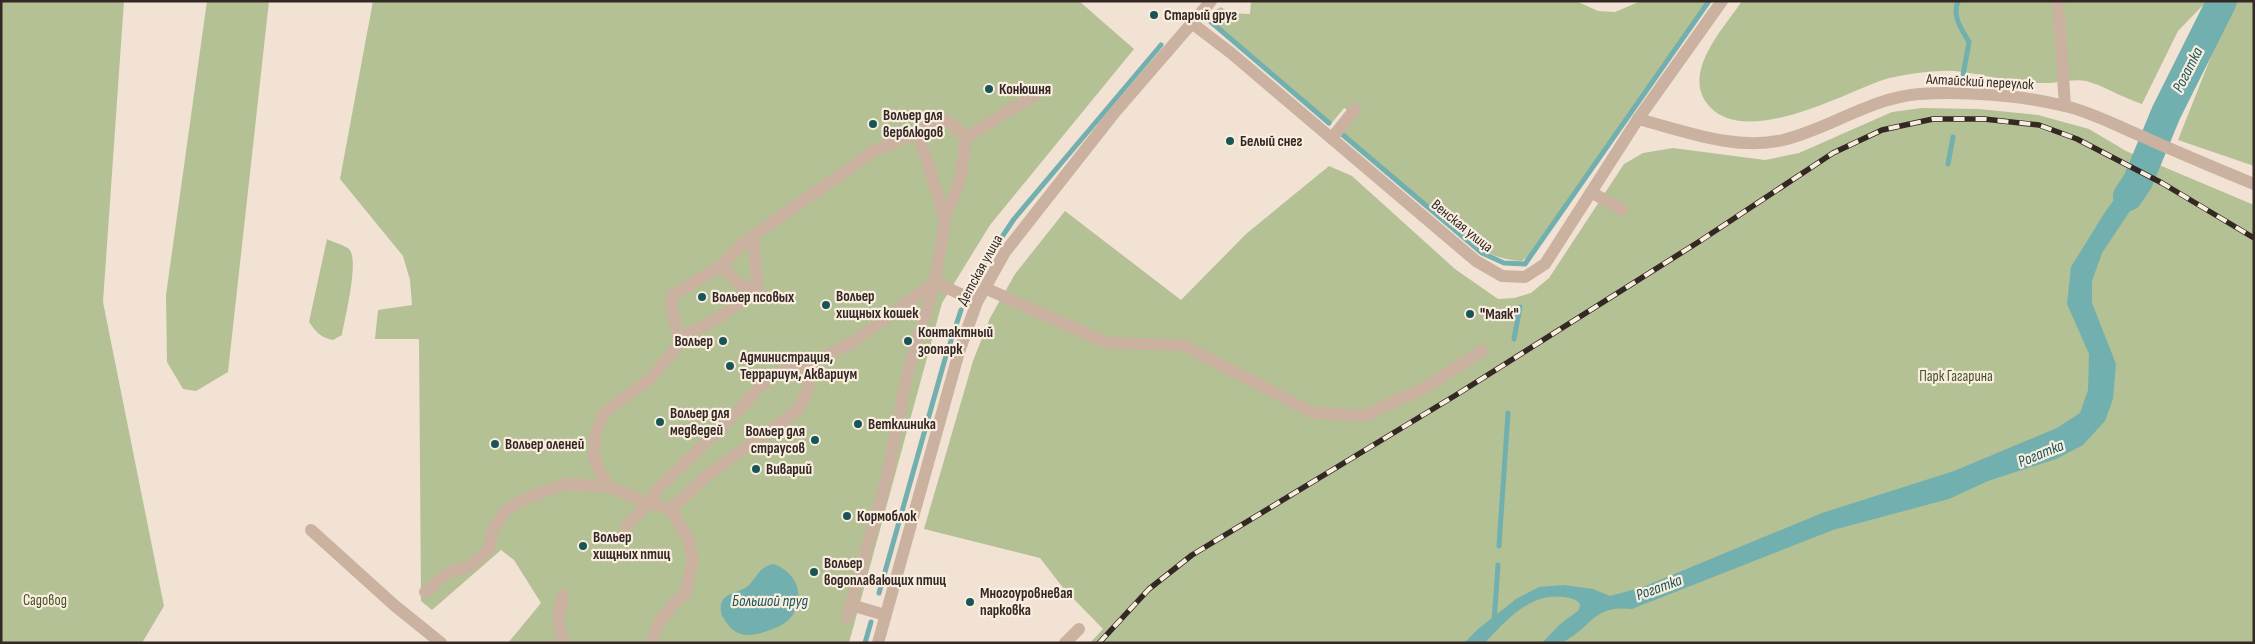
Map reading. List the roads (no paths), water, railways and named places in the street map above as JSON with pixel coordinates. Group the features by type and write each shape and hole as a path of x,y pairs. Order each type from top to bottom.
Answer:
{"street":[{"name":"Детская улица","path":"878,643 959,352 977,302 1005,252 1091,143 1211,1"},
{"name":"Венская улица","path":"1193,24 1232,53 1476,261 1502,276 1525,277 1545,264 1638,119 1722,1"},
{"path":"2058,1 2065,106"},
{"path":"966,137 1042,92"},
{"name":"Алтайский переулок","path":"1638,119 1728,142 1758,143 1783,140 1890,100 1917,94 1956,93 2030,99 2065,106 2098,117 2254,184"},
{"path":"1332,138 1355,109"},
{"path":"610,486 600,473 594,456 595,434 604,413 650,379 677,347 679,339 671,306 673,295 720,266 743,243 874,151 946,120 966,137"},
{"path":"918,132 945,219"},
{"path":"847,618 888,473 907,375 935,282 945,219 961,176 966,137"},
{"path":"1592,192 1622,210"},
{"path":"753,236 759,292"},
{"path":"720,266 740,284 759,292"},
{"path":"935,282 977,302"},
{"path":"626,528 658,489 744,405 760,386 790,368 808,364 854,342 935,282"},
{"path":"985,288 1107,343 1183,345 1311,412 1364,416 1426,387 1482,351"},
{"path":"679,339 723,316 759,292"},
{"path":"671,509 710,474 797,411 808,391 808,364"},
{"path":"425,592 447,573 470,566 483,555 489,549 493,529 505,511 520,501 565,484 610,486 648,503 671,509 689,541 693,560 686,593 675,602 659,623 651,643"},
{"path":"311,530 394,605 441,643"},
{"path":"563,595 558,621 563,643"},
{"path":"851,605 885,616"},
{"path":"1064,643 1080,629"}],"water":[{"path":"2139,156 2154,163 2142,193 2102,253 2092,281 2092,303 2116,364 2113,399 2105,421 2083,445 2056,459 1988,481 1949,499 1833,530 1632,609 1609,610 1601,613 1575,635 1563,642 1542,643 1559,625 1579,610 1580,604 1570,598 1551,597 1540,599 1520,610 1510,617 1485,643 1464,643 1478,629 1516,599 1539,587 1564,585 1593,589 1610,596 1643,587 1822,513 1954,471 2057,428 2080,413 2088,390 2089,354 2067,304 2071,267 2105,212 2127,182"},
{"name":"Большой пруд","path":"773,564 783,569 796,583 798,600 796,609 791,617 775,628 752,635 735,632 722,616 722,602 729,595 750,584 762,569"}],"waterway":[{"path":"1343,135 1482,253 1504,263 1525,264 1709,1"},
{"path":"1958,1 1956,7 1957,17 1960,27 1969,42 1963,75"},
{"name":"Рогатка","path":"2128,196 2138,181 2166,113 2222,1"},
{"path":"1211,22 1329,123"},
{"path":"971,283 1014,219 1161,45"},
{"path":"1948,164 1953,137"},
{"path":"1514,339 1520,307"},
{"path":"879,593 945,359 961,310"},
{"path":"1499,546 1508,413"},
{"path":"1494,622 1498,565"},
{"path":"865,643 871,622"}],"railway":[{"path":"1099,643 1149,589 1192,555 1456,395 1700,241 1833,153 1882,130 1933,119 1984,119 2039,125 2077,139 2162,183 2254,238"}],"place":[{"name":"Старый друг","path":"1154,15"},
{"name":"Конюшня","path":"989,89"},
{"name":"Вольер для верблюдов","path":"873,124"},
{"name":"Белый снег","path":"1230,141"},
{"name":"Вольер псовых","path":"702,297"},
{"name":"Вольер хищных кошек","path":"826,305"},
{"name":"\"Маяк\"","path":"1470,314"},
{"name":"Вольер","path":"723,341"},
{"name":"Контактный зоопарк","path":"908,341"},
{"name":"Администрация, Террариум, Аквариум","path":"730,366"},
{"name":"Вольер для медведей","path":"660,422"},
{"name":"Ветклиника","path":"858,424"},
{"name":"Вольер для страусов","path":"815,440"},
{"name":"Вольер оленей","path":"495,444"},
{"name":"Виварий","path":"756,469"},
{"name":"Кормоблок","path":"847,516"},
{"name":"Вольер хищных птиц","path":"583,546"},
{"name":"Вольер водоплавающих птиц","path":"814,572"},
{"name":"Многоуровневая парковка","path":"970,602"}],"park label":[{"name":"Парк Гагарина","path":"1956,376"},
{"name":"Садовод","path":"45,600"}]}
